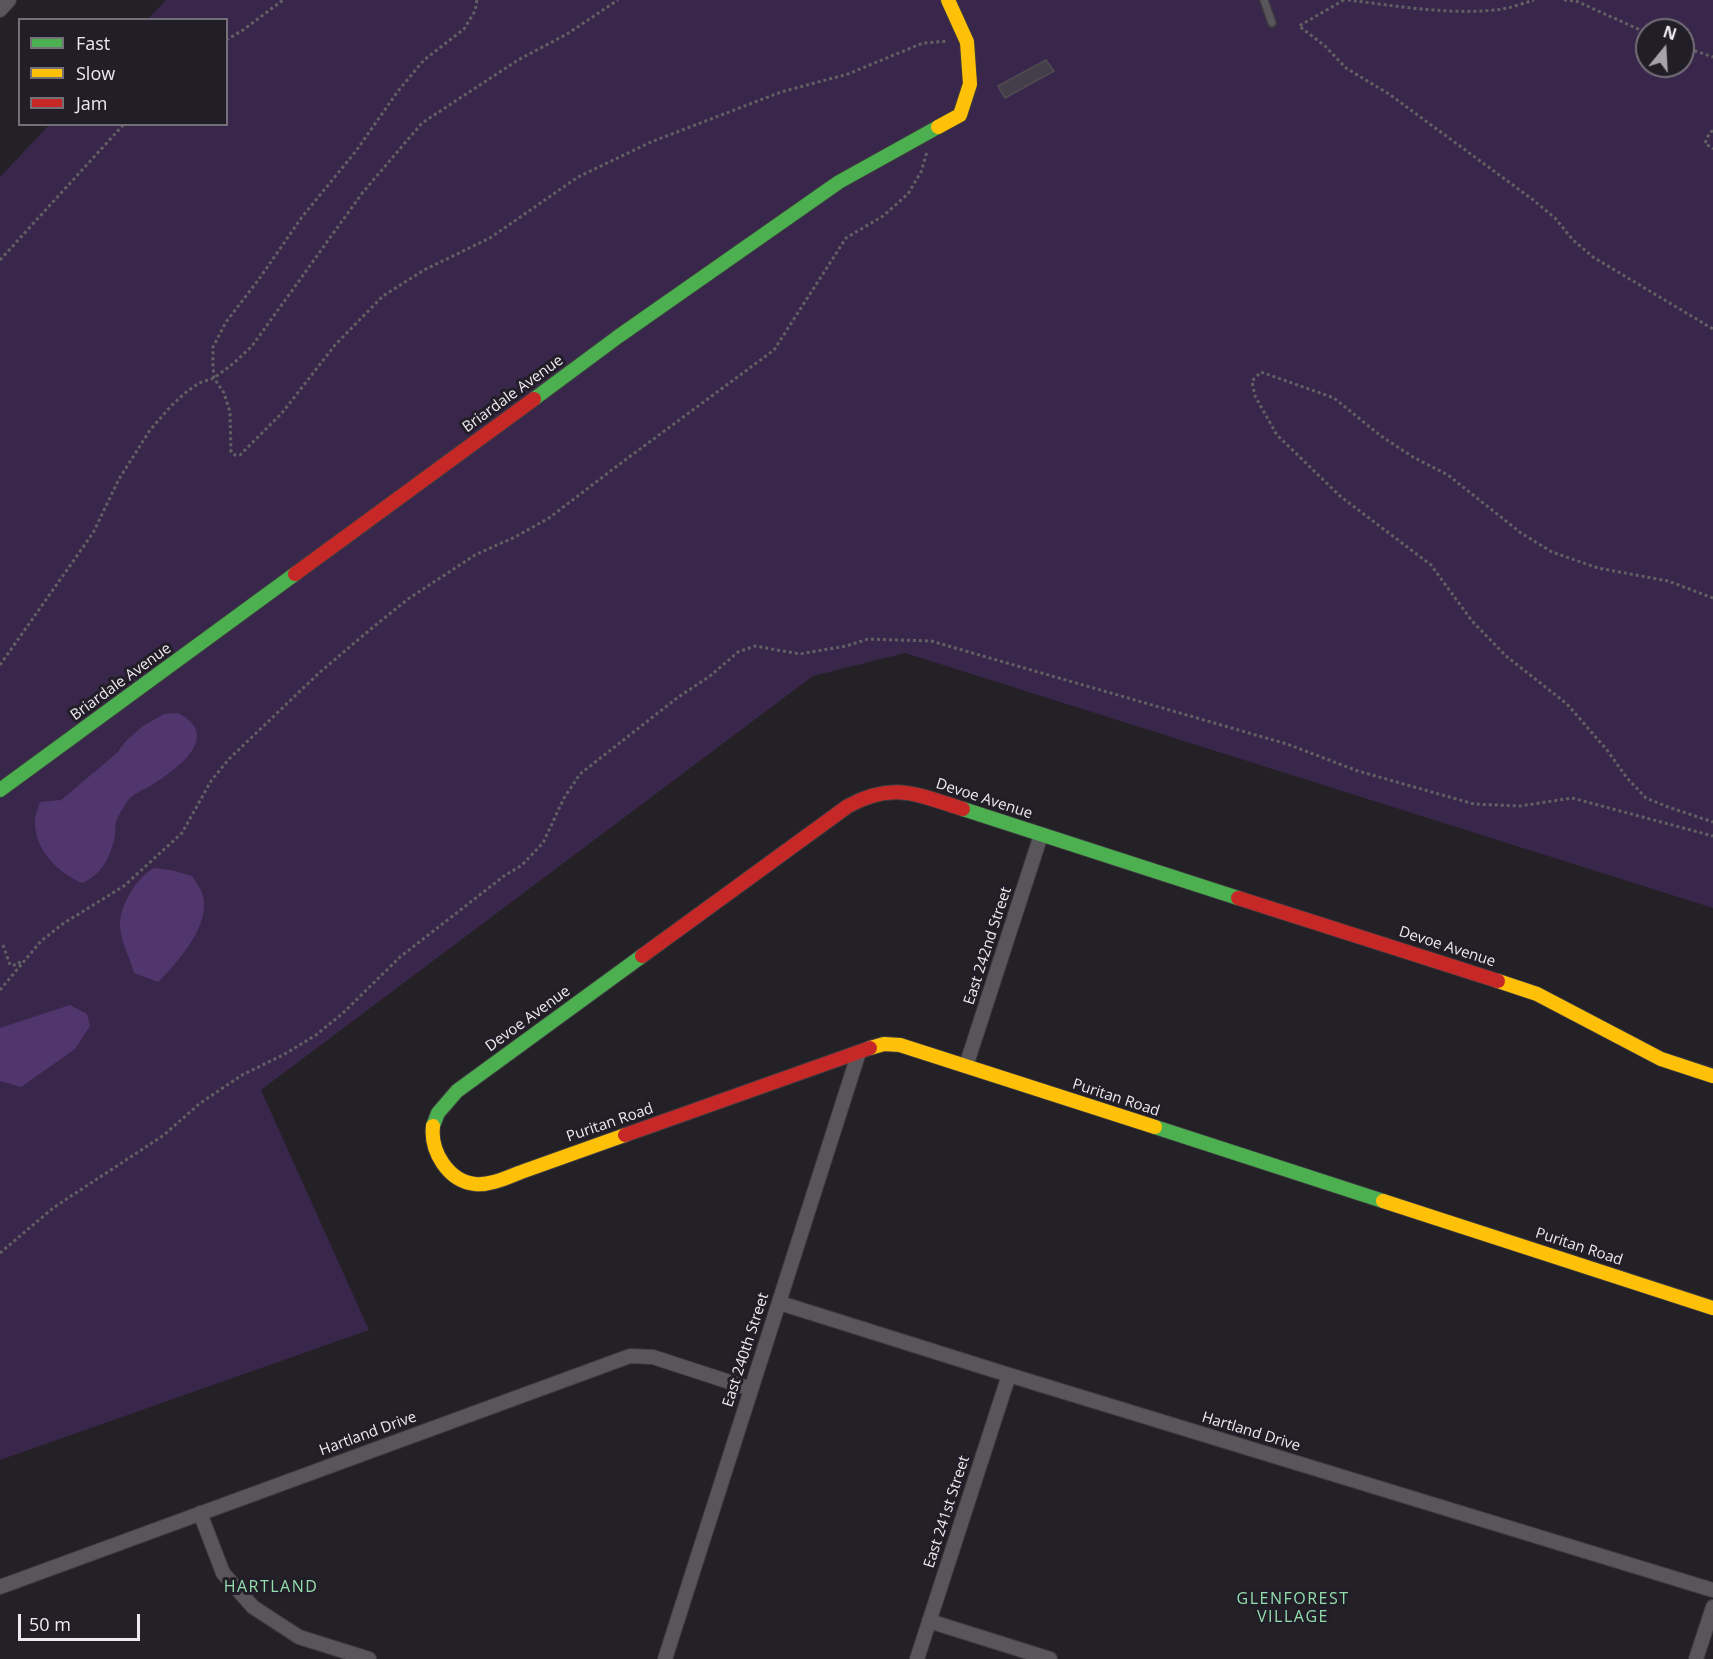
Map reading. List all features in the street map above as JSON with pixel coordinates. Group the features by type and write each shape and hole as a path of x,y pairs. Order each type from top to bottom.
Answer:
{"street":[{"path":"0,10 9,0"},
{"name":"Briardale Avenue","path":"0,790 619,336 839,182 960,115 970,84 967,42 948,0"},
{"name":"Devoe Avenue","path":"512,1175 477,1184 455,1175 439,1160 434,1143 434,1120 440,1109 457,1091 848,806 867,795 886,792 909,792 1538,994 1661,1059 1713,1076"},
{"name":"East 242nd Street","path":"966,1066 1041,835"},
{"name":"Puritan Road","path":"512,1175 859,1052 884,1044 900,1045 1713,1308"},
{"name":"East 240th Street","path":"665,1659 859,1052"},
{"name":"Hartland Drive","path":"780,1303 1713,1590"},
{"name":"Hartland Drive","path":"0,1587 630,1356 653,1357 751,1389"},
{"name":"East 241st Street","path":"917,1659 1008,1375"},
{"path":"200,1513 223,1573 253,1607 299,1637 369,1659"},
{"path":"1696,1659 1713,1607"},
{"path":"929,1621 1050,1659"}],"lane":[{"path":"1264,0 1272,23"}],"path":[{"path":"228,39 283,0"},
{"path":"477,0 475,11 464,29 424,60 398,91 356,151 302,217 226,322 213,347 214,378 224,393 230,412 231,452 235,455 240,455 282,412 335,345 383,296 424,270 490,238 578,177 651,142 781,92 848,74 923,43 952,41"},
{"path":"0,665 93,533 119,479 150,430 185,393 199,383 214,378 252,346 363,192 422,123 518,60 567,34 618,0"},
{"path":"1534,0 1504,9 1476,10 1346,0 1299,26 1325,46 1346,68 1389,94 1532,199 1555,218 1573,240 1593,257 1713,329"},
{"path":"1564,0 1576,1 1635,28"},
{"path":"1695,51 1713,57"},
{"path":"0,260 122,126"},
{"path":"1713,131 1710,132 1705,143 1713,148"},
{"path":"0,990 40,941 64,923 124,886 182,833 211,781 229,759 319,673 372,628 408,599 475,555 549,518 625,459 774,350 846,238 883,216 908,194 921,172 929,145"},
{"path":"1713,598 1668,581 1598,568 1552,552 1521,533 1448,475 1413,457 1381,436 1334,398 1262,372 1252,381 1255,396 1277,435 1340,496 1431,565 1472,621 1506,656 1567,704 1646,798 1713,822"},
{"path":"3,945 10,965 17,965 24,959"}],"shaded area":[{"path":"166,0 1713,0 1713,908 905,653 813,676 261,1090 369,1330 0,1460 0,177 48,126 228,126 228,18 149,18"},
{"path":"178,713 191,722 196,732 196,742 191,752 173,770 129,799 117,818 115,837 109,854 103,866 94,876 82,883 64,873 49,859 39,841 35,821 40,802 61,800 117,753 126,741 143,726 164,714"},
{"path":"154,868 192,876 201,891 204,905 203,917 192,941 158,982 134,973 120,927 122,910 130,893 141,878"},
{"path":"70,1005 87,1014 90,1026 75,1049 21,1087 0,1081 0,1028"}],"building":[{"path":"1046,60 1054,71 1005,98 998,86"}],"traffic: fast":[{"path":"534,399 619,336 839,182 938,127"},
{"path":"0,790 295,574"},
{"path":"963,809 1238,898"},
{"path":"433,1126 438,1113 457,1091 642,956"},
{"path":"1155,1127 1383,1201"}],"traffic: slow":[{"path":"938,127 960,115 970,84 967,42 948,0"},
{"path":"1498,981 1537,994 1661,1059 1713,1076"},
{"path":"870,1048 884,1044 900,1045 1155,1127"},
{"path":"433,1126 434,1145 443,1163 457,1177 475,1184 487,1184 500,1180 625,1135"},
{"path":"1383,1201 1713,1308"}],"traffic: jam":[{"path":"295,574 534,399"},
{"path":"642,956 848,806 864,798 892,792 906,793 963,809"},
{"path":"1238,898 1498,981"},
{"path":"625,1135 870,1048"}],"district":[{"name":"HARTLAND","path":"271,1587"},
{"name":"GLENFOREST VILLAGE","path":"1293,1608"}]}
